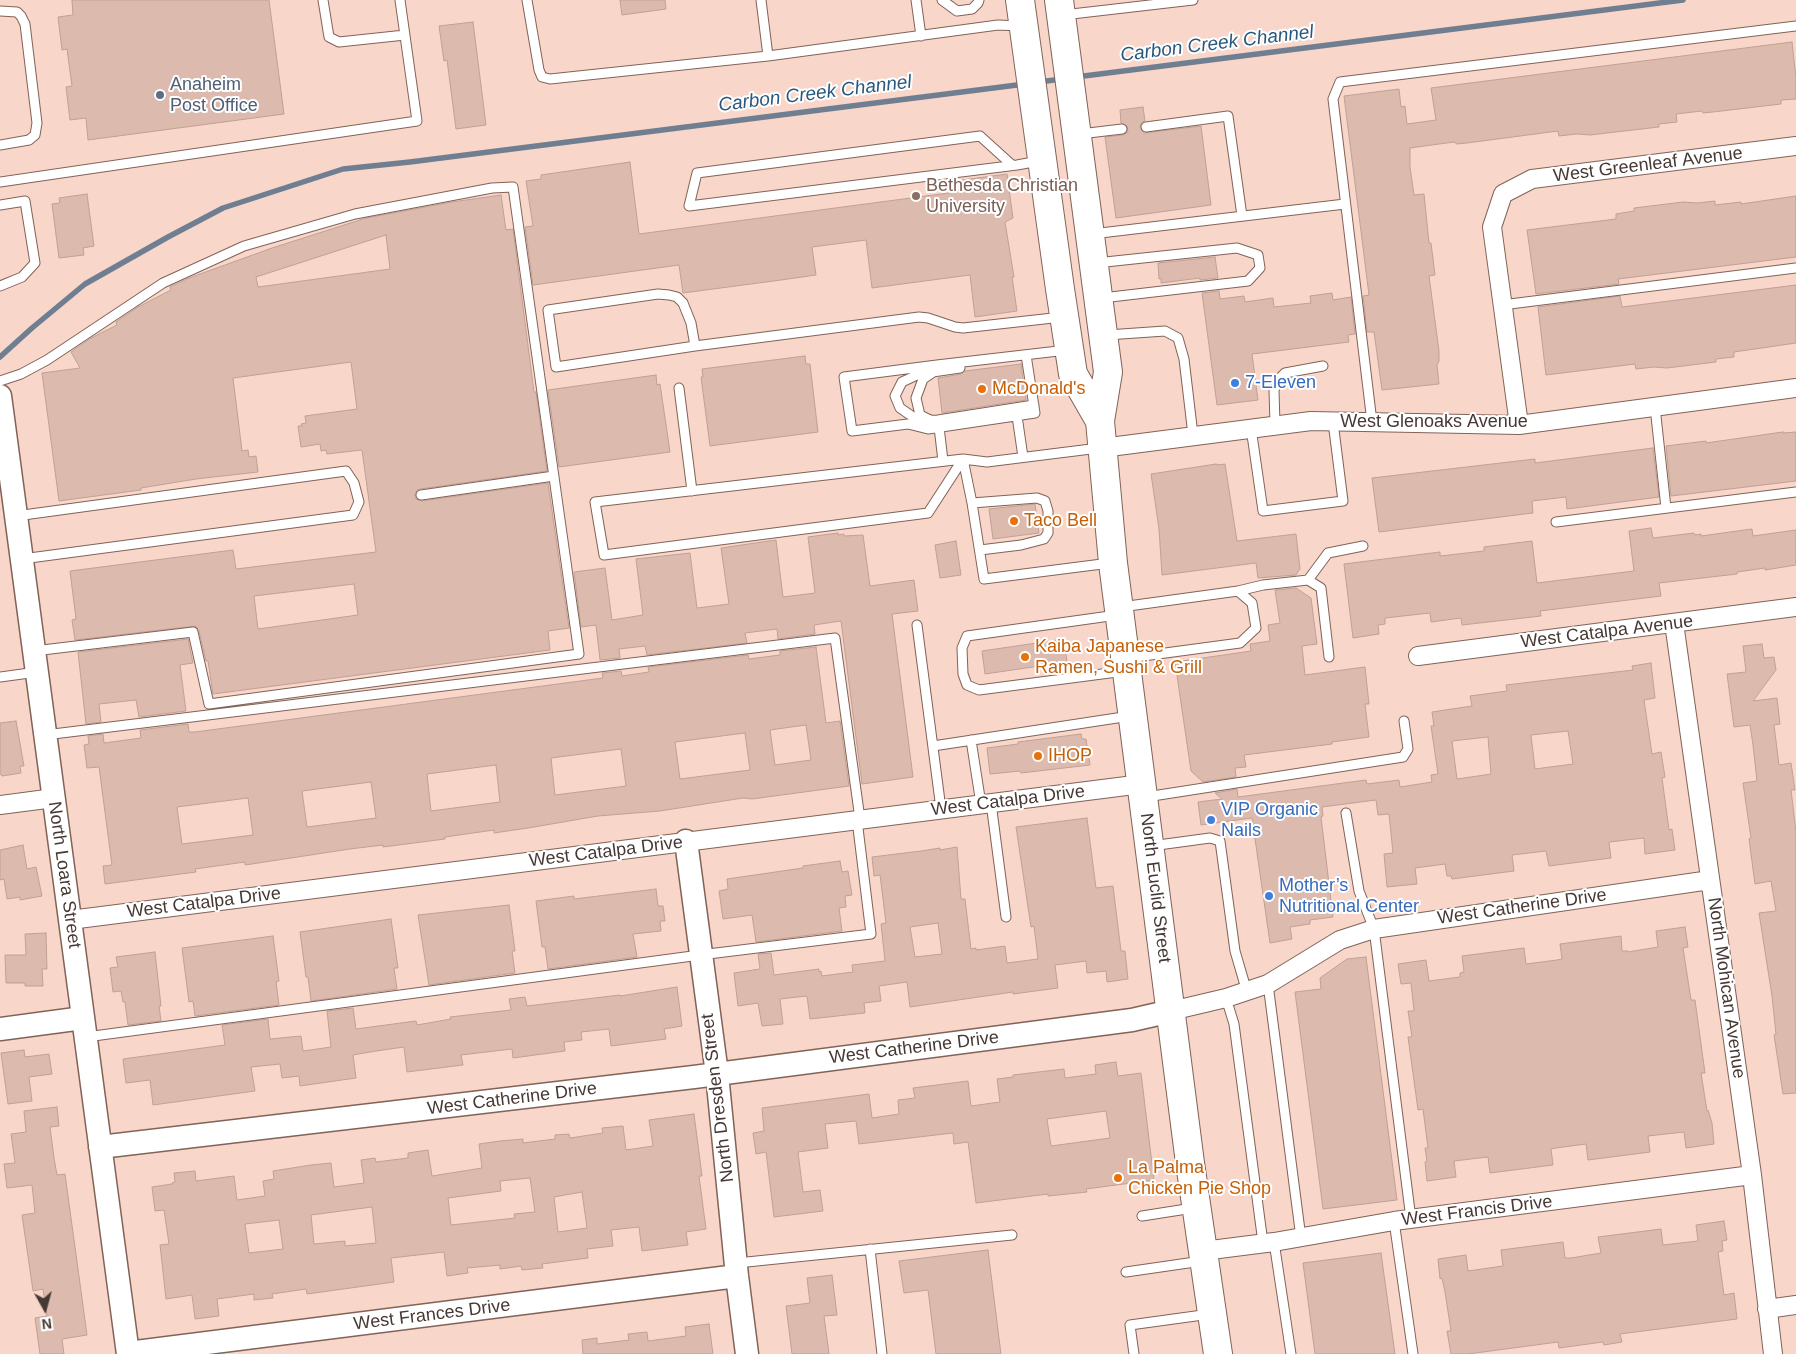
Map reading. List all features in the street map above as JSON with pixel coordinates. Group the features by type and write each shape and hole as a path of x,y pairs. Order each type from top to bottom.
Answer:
{"main road":[{"name":"North Euclid Street","path":"1053,5 1047,55 1060,118 1082,173 1094,263 1108,372 1101,434 1112,563 1203,1256 1218,1354"},
{"name":"North Euclid Street","path":"1022,13 1047,55 1060,118 1042,161 1073,374 1101,434"}],"street":[{"name":"West Greenleaf Avenue","path":"1502,305 1492,227 1503,194 1532,179 1796,146"},
{"path":"1502,305 1519,425"},
{"name":"West Glenoaks Avenue","path":"1101,434 1193,436 1311,421 1519,425 1796,388"},
{"name":"North Loara Street","path":"0,396 128,1354"},
{"name":"West Catalpa Avenue","path":"1418,656 1796,607"},
{"name":"North Mohican Avenue","path":"1674,623 1752,1175 1773,1354"},
{"name":"West Catalpa Drive","path":"70,920 941,809 1142,791"},
{"path":"0,806 54,798"},
{"name":"North Dresden Street","path":"686,842 717,1074 736,1270 748,1354"},
{"name":"West Catherine Drive","path":"100,1147 717,1074 1132,1020 1247,992 1268,984 1340,940 1374,929 1710,880"},
{"path":"0,1028 84,1028"},
{"name":"West Francis Drive","path":"1203,1256 1269,1242 1402,1220 1752,1175"},
{"name":"West Frances Drive","path":"128,1354 736,1270"},
{"path":"1767,1309 1796,1305"}],"lane":[{"path":"323,0 329,37 340,42 405,34"},
{"path":"0,182 417,121 400,0"},
{"path":"527,0 539,70 542,77 550,80 768,56 921,36 998,25 1022,13"},
{"path":"761,0 768,56"},
{"path":"916,0 921,36"},
{"path":"942,0 957,11 972,8 979,0"},
{"path":"1112,0 1113,10"},
{"path":"1053,5 1113,10 1194,0"},
{"path":"0,11 17,12 25,24 38,123 35,135 29,140 0,145"},
{"path":"1372,422 1333,99 1340,82 1796,26"},
{"path":"1146,127 1228,116 1242,216"},
{"path":"1060,118 1122,130"},
{"path":"1012,165 980,136 697,173 689,206 1012,165 1042,161"},
{"path":"0,381 21,374 47,360 163,283 244,246 355,214 492,188 513,187 579,654 209,704 192,632 36,662 0,677"},
{"path":"0,205 25,200 35,263 22,278 0,286"},
{"path":"1090,235 1345,204"},
{"path":"1094,263 1237,248 1258,255 1260,268 1248,281 1098,299"},
{"path":"1502,305 1796,268"},
{"path":"695,346 691,323 683,303 676,297 669,295 658,294 548,310 556,367 695,346 919,317 963,328 1064,316"},
{"path":"1103,335 1165,331 1178,338 1184,359 1193,436"},
{"path":"1026,355 1035,413 928,429 908,424 852,431 844,377 984,360 1026,355 1070,350"},
{"path":"984,360 980,366 919,374 902,382 895,396 900,408 919,421 1034,405"},
{"path":"1275,425 1274,390 1279,379 1285,373 1324,366"},
{"path":"930,420 920,414 916,398 923,380 934,372"},
{"path":"679,388 692,491"},
{"path":"1655,407 1666,508"},
{"path":"1017,416 1023,457"},
{"path":"1251,428 1263,511 1343,501 1333,422"},
{"path":"939,427 943,461"},
{"path":"963,459 928,512 604,555 595,502 943,461 963,459 987,462 1023,457 1101,434"},
{"path":"963,459 984,579 1112,563"},
{"path":"16,516 346,471 354,483 359,502 353,515 22,560"},
{"path":"421,495 554,476"},
{"path":"1556,522 1796,492"},
{"path":"972,503 1037,498 1045,501 1048,511 1048,533 1044,539 1021,545 980,550"},
{"path":"1308,580 1328,553 1363,546"},
{"path":"1238,591 1252,603 1256,628 1240,643 979,690 967,684 963,674 962,648 967,636 1238,591 1263,585 1308,580 1320,588 1329,657"},
{"path":"917,625 941,809"},
{"path":"46,735 835,638 859,820 871,934 84,1028"},
{"path":"932,746 1133,716"},
{"path":"1142,791 1403,757 1408,749 1404,721"},
{"path":"971,740 986,804 1006,917"},
{"path":"1346,813 1360,891 1374,929 1413,1354"},
{"path":"1150,846 1210,838 1220,841 1235,950 1247,992"},
{"path":"1268,984 1301,1238"},
{"path":"1226,998 1234,1024 1269,1242 1291,1354"},
{"path":"1142,1216 1197,1208"},
{"path":"736,1270 870,1249 1012,1235"},
{"path":"870,1249 882,1354"},
{"path":"1126,1272 1203,1256"},
{"path":"1134,1354 1130,1325 1212,1314"}],"building":[{"path":"72,0 269,0 284,114 88,140 86,118 70,120 66,87 72,86 67,49 62,50 58,17 73,15"},
{"path":"620,0 665,0 666,9 622,15"},
{"path":"473,22 486,125 456,129 447,60 444,61 439,26"},
{"path":"1792,42 1796,99 1781,100 1781,104 1703,113 1702,111 1676,114 1677,122 1659,124 1659,127 1590,135 1559,136 1558,131 1467,143 1457,144 1454,142 1410,148 1410,167 1414,195 1424,194 1429,243 1431,243 1435,275 1429,276 1439,351 1437,365 1439,384 1382,390 1374,332 1367,332 1363,296 1369,295 1344,96 1399,89 1401,107 1405,106 1407,124 1436,120 1431,88"},
{"path":"1143,107 1145,121 1142,122 1140,127 1144,133 1201,126 1211,205 1116,218 1105,137 1123,135 1128,132 1127,126 1121,123 1120,110"},
{"path":"630,162 639,234 956,192 955,190 960,189 962,180 1007,174 1013,218 1005,222 1014,277 1012,277 1017,311 975,317 970,275 872,288 866,240 812,247 816,275 781,280 683,293 679,265 533,285 525,227 533,226 526,181 541,179 541,175"},
{"path":"87,194 94,246 83,248 84,255 59,258 52,204 60,203 59,198"},
{"path":"501,195 506,230 513,229 534,392 536,392 547,471 420,489 417,490 415,495 416,499 422,501 548,483 569,628 548,631 550,650 213,694 208,661 206,661 199,631 196,626 75,640 72,620 76,619 70,571 233,550 236,569 376,552 362,450 327,454 326,450 321,451 320,444 301,447 298,426 306,423 305,416 357,409 351,362 233,378 242,451 248,450 249,457 256,456 258,472 196,479 141,488 141,490 59,501 42,373 80,368 71,352 91,338 117,325 116,322 138,307 171,290 170,287 189,278 272,248 366,218","holes":["386,235 390,269 258,287 256,277","354,584 358,615 258,629 254,596"]},
{"path":"1796,196 1796,257 1618,279 1619,284 1536,294 1527,230 1616,219 1616,214 1634,211 1634,208 1683,202 1715,201 1715,205 1741,202 1741,204"},
{"path":"1215,257 1218,278 1200,280 1200,278 1161,283 1161,278 1159,279 1158,263"},
{"path":"1796,285 1796,343 1734,352 1734,357 1716,359 1716,362 1667,368 1636,369 1635,364 1546,375 1538,307 1620,296 1622,307"},
{"path":"1219,291 1220,299 1244,296 1245,302 1273,298 1274,307 1311,303 1310,296 1332,293 1333,300 1351,297 1355,334 1348,335 1349,342 1252,354 1258,400 1217,405 1202,293"},
{"path":"805,356 806,364 810,364 818,432 710,446 701,377 703,377 702,369"},
{"name":"McDonald's","path":"1021,364 1026,400 942,413 938,378 961,374 965,371"},
{"path":"656,375 657,385 660,384 670,452 559,467 548,390"},
{"path":"1783,432 1796,432 1796,481 1671,496 1666,446 1706,441 1706,443"},
{"path":"1653,448 1659,497 1567,509 1566,497 1532,501 1533,513 1379,532 1372,478 1535,459 1535,463"},
{"path":"1225,464 1237,541 1296,534 1300,569 1296,575 1258,578 1256,563 1162,575 1159,529 1151,474"},
{"name":"Taco Bell","path":"1035,504 1039,533 993,539 989,509"},
{"path":"1651,528 1653,538 1694,533 1695,535 1701,534 1701,536 1752,529 1753,536 1796,530 1796,565 1659,583 1661,596 1540,611 1541,616 1462,625 1461,618 1431,622 1430,613 1385,618 1385,624 1378,625 1379,634 1353,638 1344,564 1440,552 1440,556 1484,551 1484,547 1532,541 1537,583 1634,571 1629,531"},
{"path":"838,533 838,535 844,534 844,536 863,535 870,586 914,580 918,611 892,614 913,777 862,784 841,621 814,625 815,634 778,639 777,629 745,633 747,643 647,655 645,646 619,649 620,658 600,660 596,625 581,627 574,572 605,568 612,620 643,615 636,559 690,553 697,608 729,604 721,548 776,540 783,597 815,593 808,537"},
{"path":"956,541 961,575 940,578 935,545"},
{"path":"1296,588 1311,598 1317,644 1302,646 1305,675 1365,667 1369,704 1365,704 1369,737 1332,742 1332,744 1244,755 1246,767 1235,768 1236,777 1203,782 1191,771 1175,662 1251,651 1250,644 1270,641 1268,625 1280,623 1275,590"},
{"path":"188,639 193,663 180,665 186,711 139,717 136,700 99,704 101,722 86,724 78,652"},
{"name":"Kaiba Japanese Ramen, Sushi & Grill","path":"1064,639 1067,662 985,674 982,651"},
{"path":"1762,644 1764,658 1774,657 1776,670 1753,701 1777,698 1780,724 1774,725 1779,765 1791,763 1795,790 1791,790 1796,832 1796,1093 1783,1094 1774,1035 1776,1034 1772,996 1759,913 1776,911 1771,881 1755,884 1743,783 1757,781 1753,745 1750,725 1734,727 1727,674 1746,672 1743,646"},
{"path":"816,647 826,723 840,721 849,786 752,799 743,798 660,811 598,816 494,833 494,830 445,837 445,839 350,849 245,865 245,862 195,869 196,872 105,884 103,866 112,865 99,767 87,768 84,745 89,744 88,736 103,734 104,743 141,738 140,730 188,724 189,732 195,732 603,678 602,673 621,671 622,676 649,672 648,667 748,655 749,659 780,655 780,651","holes":["806,725 811,760 775,765 770,730","745,733 750,770 680,779 675,742","621,749 626,786 555,795 551,758","496,765 500,802 431,811 427,774","371,782 376,818 307,827 302,791","248,798 253,835 182,844 177,807"]},
{"path":"1651,663 1655,698 1644,700 1652,754 1661,752 1665,777 1662,778 1669,830 1672,829 1675,850 1645,854 1644,838 1609,842 1611,858 1549,866 1546,851 1512,855 1514,871 1452,879 1451,876 1447,876 1445,864 1415,868 1417,884 1387,887 1384,854 1393,853 1389,814 1378,815 1376,800 1322,807 1323,816 1321,817 1333,917 1310,920 1310,924 1290,927 1292,939 1270,943 1252,818 1201,825 1198,802 1222,799 1215,793 1237,789 1238,797 1366,780 1367,784 1399,780 1400,787 1432,782 1431,775 1438,774 1431,726 1434,726 1432,712 1472,706 1470,696 1507,691 1506,685 1633,670 1632,666","holes":["1568,731 1573,764 1535,769 1531,735","1488,737 1491,774 1457,779 1452,741"]},
{"path":"16,721 24,766 20,766 21,773 2,776 0,774 0,723"},
{"name":"IHOP","path":"1081,734 1082,739 1086,739 1090,765 1021,773 1020,771 990,774 987,748"},
{"path":"1087,818 1096,888 1113,886 1121,951 1125,951 1128,979 1107,982 1106,971 1087,973 1086,961 1055,965 1058,988 1013,994 1013,992 910,1007 907,982 879,986 881,1001 864,1003 865,1013 810,1019 807,996 780,999 783,1024 762,1026 758,1003 738,1006 734,973 760,969 758,954 771,953 774,975 819,969 822,976 853,972 852,965 885,961 881,924 886,923 880,875 874,876 872,857 957,847 961,899 965,899 971,949 1005,946 1007,963 1038,959 1034,926 1031,927 1016,827","holes":["938,923 942,954 915,957 910,927"]},
{"path":"23,845 27,869 36,867 42,896 20,900 20,897 7,899 4,879 0,880 0,850"},
{"path":"840,861 842,872 848,871 852,895 845,896 846,907 839,908 842,931 756,942 752,915 723,919 719,891 728,889 727,879"},
{"path":"656,889 658,906 663,906 665,921 660,921 661,931 633,934 637,957 548,969 545,947 542,947 536,901 574,896 574,899"},
{"path":"509,905 515,951 512,951 515,973 429,985 418,915"},
{"path":"391,919 398,968 394,968 397,989 311,1001 300,932"},
{"path":"1685,927 1688,947 1683,948 1691,1000 1695,1000 1705,1073 1701,1073 1707,1111 1712,1123 1714,1144 1686,1148 1684,1132 1648,1136 1650,1152 1588,1160 1586,1144 1551,1149 1553,1165 1490,1173 1488,1157 1454,1161 1456,1177 1427,1181 1425,1148 1428,1148 1423,1109 1418,1110 1408,1037 1412,1037 1408,1011 1414,1011 1411,983 1401,984 1398,964 1426,960 1429,981 1460,977 1460,973 1464,972 1462,956 1524,948 1526,964 1562,959 1560,944 1621,936 1622,951 1628,952 1658,947 1656,931"},
{"path":"46,933 47,969 42,969 43,986 25,986 25,983 6,983 5,955 26,955 25,934"},
{"path":"273,936 279,981 276,982 279,1005 195,1016 193,1001 189,1002 182,948"},
{"path":"155,952 161,1021 128,1025 125,1002 123,1002 121,991 113,992 110,968 118,967 116,957"},
{"path":"1366,957 1397,1200 1323,1209 1295,992 1321,989 1320,978 1347,959"},
{"path":"677,987 682,1026 664,1029 666,1039 611,1046 609,1029 581,1032 582,1040 564,1042 565,1051 513,1058 512,1049 461,1055 463,1065 407,1072 404,1047 353,1055 356,1078 300,1086 299,1076 282,1078 280,1064 251,1067 255,1091 153,1105 150,1080 126,1083 123,1059 225,1045 222,1025 268,1019 270,1039 301,1036 303,1051 331,1047 327,1011 353,1008 356,1029 416,1021 417,1025 451,1019 450,1017 511,1010 509,999 525,997 527,1006 620,996"},
{"path":"24,1050 25,1057 49,1054 52,1074 29,1077 32,1101 8,1104 1,1053"},
{"path":"1116,1062 1118,1076 1141,1073 1154,1180 1086,1189 1087,1192 1048,1196 1048,1194 976,1203 968,1142 954,1144 953,1133 859,1144 856,1121 825,1124 828,1148 798,1152 803,1192 820,1190 823,1211 774,1217 766,1152 756,1154 753,1133 764,1131 762,1108 869,1094 872,1118 899,1114 898,1100 915,1098 913,1088 968,1081 971,1106 1000,1102 997,1079 1013,1077 1013,1075 1064,1069 1065,1078 1096,1074 1095,1065","holes":["1106,1111 1110,1138 1051,1146 1047,1119"]},
{"path":"57,1107 59,1126 50,1127 54,1158 57,1175 65,1174 87,1335 62,1339 64,1354 40,1354 35,1318 47,1316 43,1289 33,1291 22,1215 35,1213 32,1185 7,1188 4,1164 15,1163 11,1134 26,1132 24,1111"},
{"path":"694,1114 702,1176 699,1176 706,1229 686,1232 688,1245 642,1251 639,1227 611,1230 613,1246 587,1249 588,1258 542,1264 543,1268 522,1270 521,1266 500,1269 500,1265 467,1268 468,1273 447,1276 444,1252 391,1258 394,1282 307,1294 306,1289 272,1294 273,1298 254,1300 254,1294 217,1299 219,1316 195,1319 192,1295 166,1299 160,1245 169,1244 164,1210 155,1211 152,1187 172,1184 175,1182 174,1173 195,1171 196,1181 234,1176 237,1200 265,1196 263,1181 274,1179 273,1171 311,1165 331,1163 334,1187 364,1183 361,1160 375,1158 376,1162 408,1158 408,1153 428,1150 432,1176 482,1168 479,1144 500,1141 523,1139 523,1143 555,1139 555,1135 569,1134 570,1138 603,1133 602,1128 623,1126 626,1150 653,1146 649,1120","holes":["530,1178 535,1212 514,1214 515,1218 451,1225 448,1198 501,1191 500,1181","582,1192 587,1228 558,1232 554,1197","372,1207 376,1243 345,1246 345,1241 314,1244 311,1215","279,1220 283,1249 249,1253 245,1224"]},
{"path":"1724,1221 1727,1240 1722,1241 1723,1251 1718,1252 1724,1295 1734,1293 1737,1319 1620,1334 1622,1342 1604,1345 1603,1342 1559,1348 1558,1342 1468,1354 1451,1354 1447,1331 1451,1331 1442,1278 1440,1279 1438,1259 1466,1255 1468,1271 1503,1266 1501,1250 1563,1242 1565,1258 1571,1258 1601,1253 1598,1237 1661,1229 1663,1245 1698,1241 1696,1225"},
{"path":"988,1250 1001,1354 936,1354 928,1290 904,1293 899,1261"},
{"path":"1381,1253 1395,1354 1315,1354 1303,1263"},
{"path":"832,1275 837,1315 824,1316 829,1354 792,1354 786,1306 810,1303 807,1278"},
{"path":"709,1324 713,1354 583,1354 582,1340 597,1338 597,1344 629,1340 628,1334 647,1332 648,1341 686,1336 685,1327"}],"waterway":[{"name":"Carbon Creek Channel","path":"1076,77 1683,0"},
{"name":"Carbon Creek Channel","path":"1039,82 1062,79"},
{"name":"Carbon Creek Channel","path":"0,357 85,284 168,237 223,208 343,169 1025,84"}],"place":[{"name":"Anaheim Post Office","path":"160,95"},
{"name":"Bethesda Christian University","path":"916,196"},
{"name":"7-Eleven","path":"1235,383"},
{"name":"McDonald's","path":"982,389"},
{"name":"Taco Bell","path":"1014,521"},
{"name":"Kaiba Japanese Ramen, Sushi & Grill","path":"1025,657"},
{"name":"IHOP","path":"1038,756"},
{"name":"VIP Organic Nails","path":"1211,820"},
{"name":"Mother’s Nutritional Center","path":"1269,896"},
{"name":"La Palma Chicken Pie Shop","path":"1118,1178"}]}
